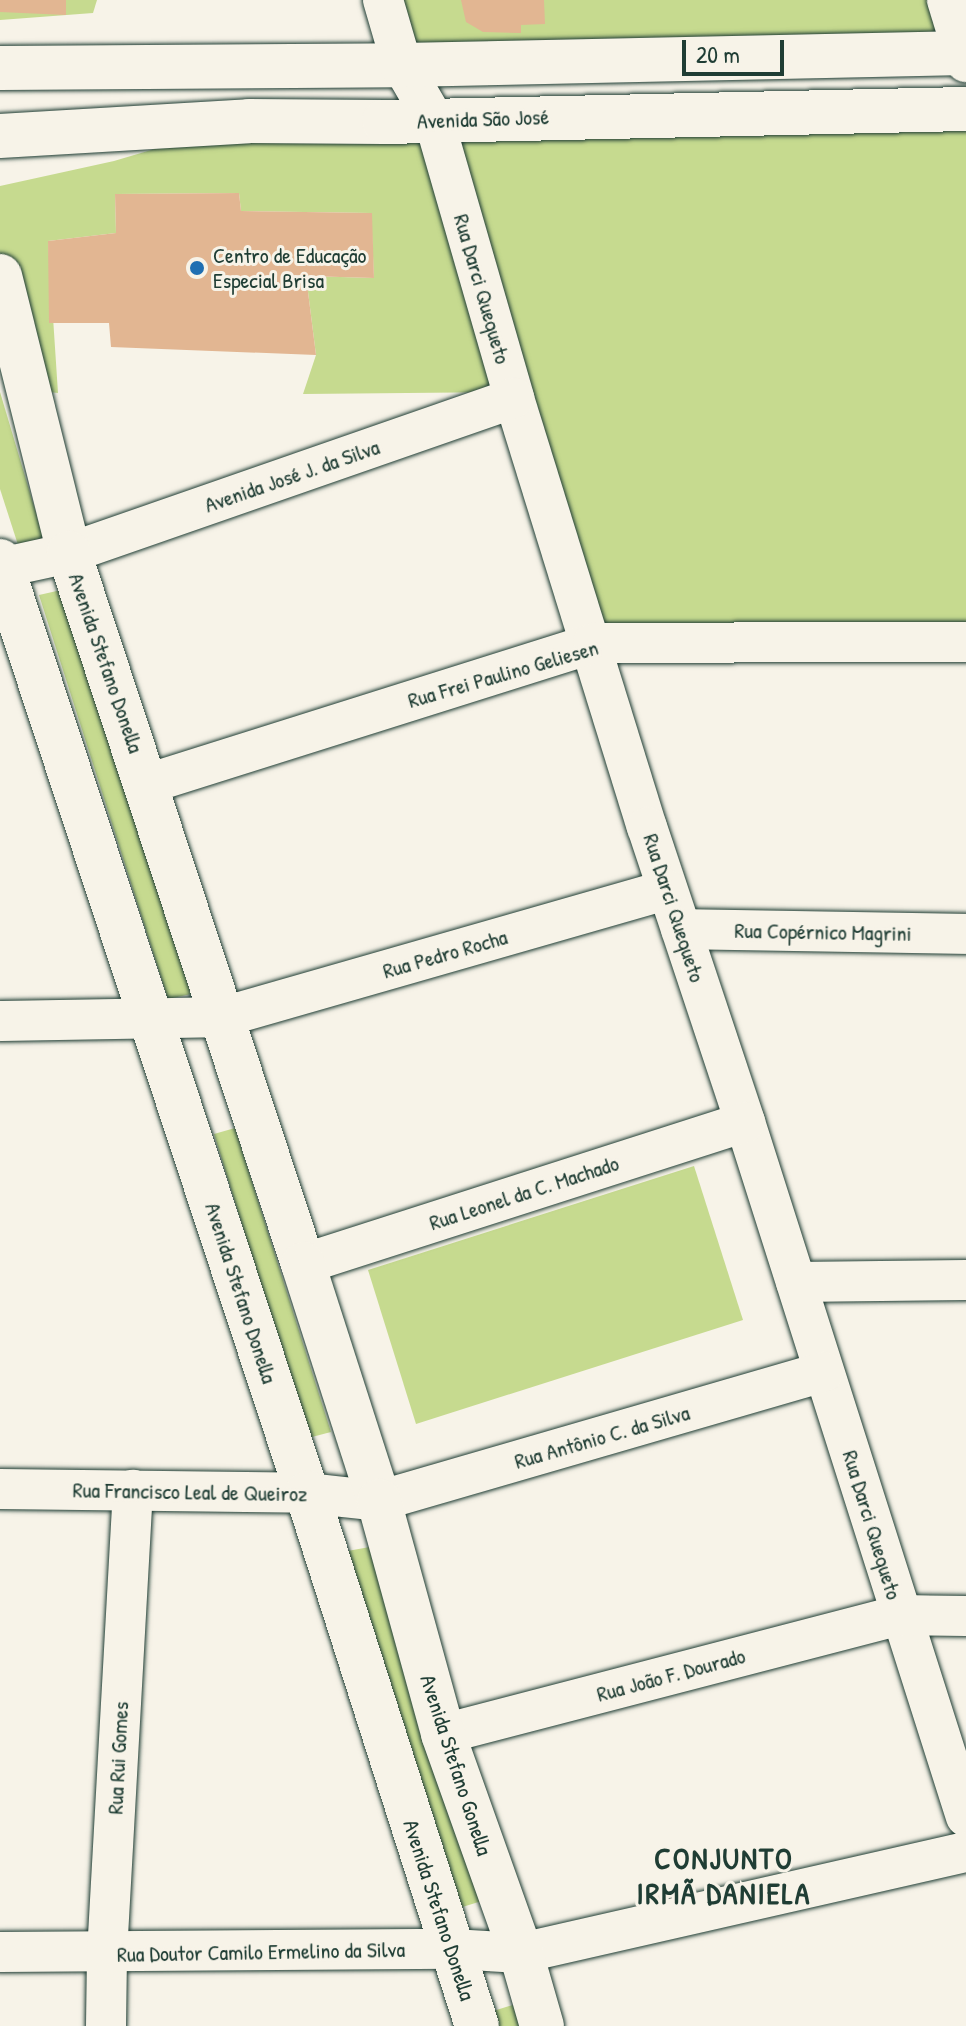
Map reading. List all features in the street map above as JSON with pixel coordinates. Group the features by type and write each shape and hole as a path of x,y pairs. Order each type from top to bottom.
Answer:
{"street":[{"name":"Rua Darci Quequeto","path":"383,0 402,65 434,120 514,398 593,643 667,890 745,1122 966,1817"},
{"path":"0,68 965,56 947,0"},
{"name":"Avenida São José","path":"0,136 249,121 966,109"},
{"name":"Avenida Stefano Donella","path":"0,276 69,553 379,1501"},
{"name":"Avenida José J. da Silva","path":"1,566 69,553 514,398"},
{"name":"Avenida Stefano Donella","path":"1,566 307,1493 477,2026"},
{"name":"Rua Frei Paulino Geliesen","path":"147,784 593,643 966,642"},
{"name":"Rua Pedro Rocha","path":"0,1021 223,1017 667,890"},
{"name":"Rua Copérnico Magrini","path":"681,929 966,934"},
{"name":"Rua Leonel da C. Machado","path":"303,1264 745,1122"},
{"path":"796,1282 966,1280"},
{"name":"Rua Antônio C. da Silva","path":"379,1501 824,1372"},
{"name":"Rua Francisco Leal de Queiroz","path":"0,1489 307,1493 379,1501"},
{"name":"Rua Rui Gomes","path":"106,2026 107,1954 133,1490"},
{"name":"Avenida Stefano Gonella","path":"379,1501 443,1734 521,1953 542,2026"},
{"name":"Rua João F. Dourado","path":"443,1734 900,1615 966,1616"},
{"name":"Rua Doutor Camilo Ermelino da Silva","path":"0,1952 107,1954 452,1949 521,1953 966,1852"}],"green space":[{"path":"0,0 97,0 93,13 0,20"},
{"path":"382,0 947,0 964,53 402,65"},
{"path":"966,111 966,643 593,643 510,392 303,394 316,355 306,276 374,278 371,213 241,211 239,193 115,194 116,233 48,241 58,393 40,391 0,264 0,186 114,161 249,121"},
{"path":"0,392 44,540 19,548 0,489"},
{"path":"70,588 196,993 168,999 39,595"},
{"path":"235,1128 331,1432 308,1438 214,1134"},
{"path":"694,1166 743,1320 416,1424 368,1270"},
{"path":"375,1546 485,1900 456,1909 342,1552"},
{"path":"522,2002 530,2026 494,2026 490,2012"}],"building":[{"path":"0,0 66,0 66,15 0,12"},
{"path":"461,0 544,0 545,24 521,25 521,33 483,32 466,22"},
{"path":"239,193 241,211 372,213 374,278 306,276 316,355 111,347 109,323 49,323 48,241 116,233 115,194"}],"place":[{"name":"Centro de Educação Especial Brisa","path":"197,268"}],"district":[{"name":"CONJUNTO IRMÃ DANIELA","path":"724,1875"}]}
